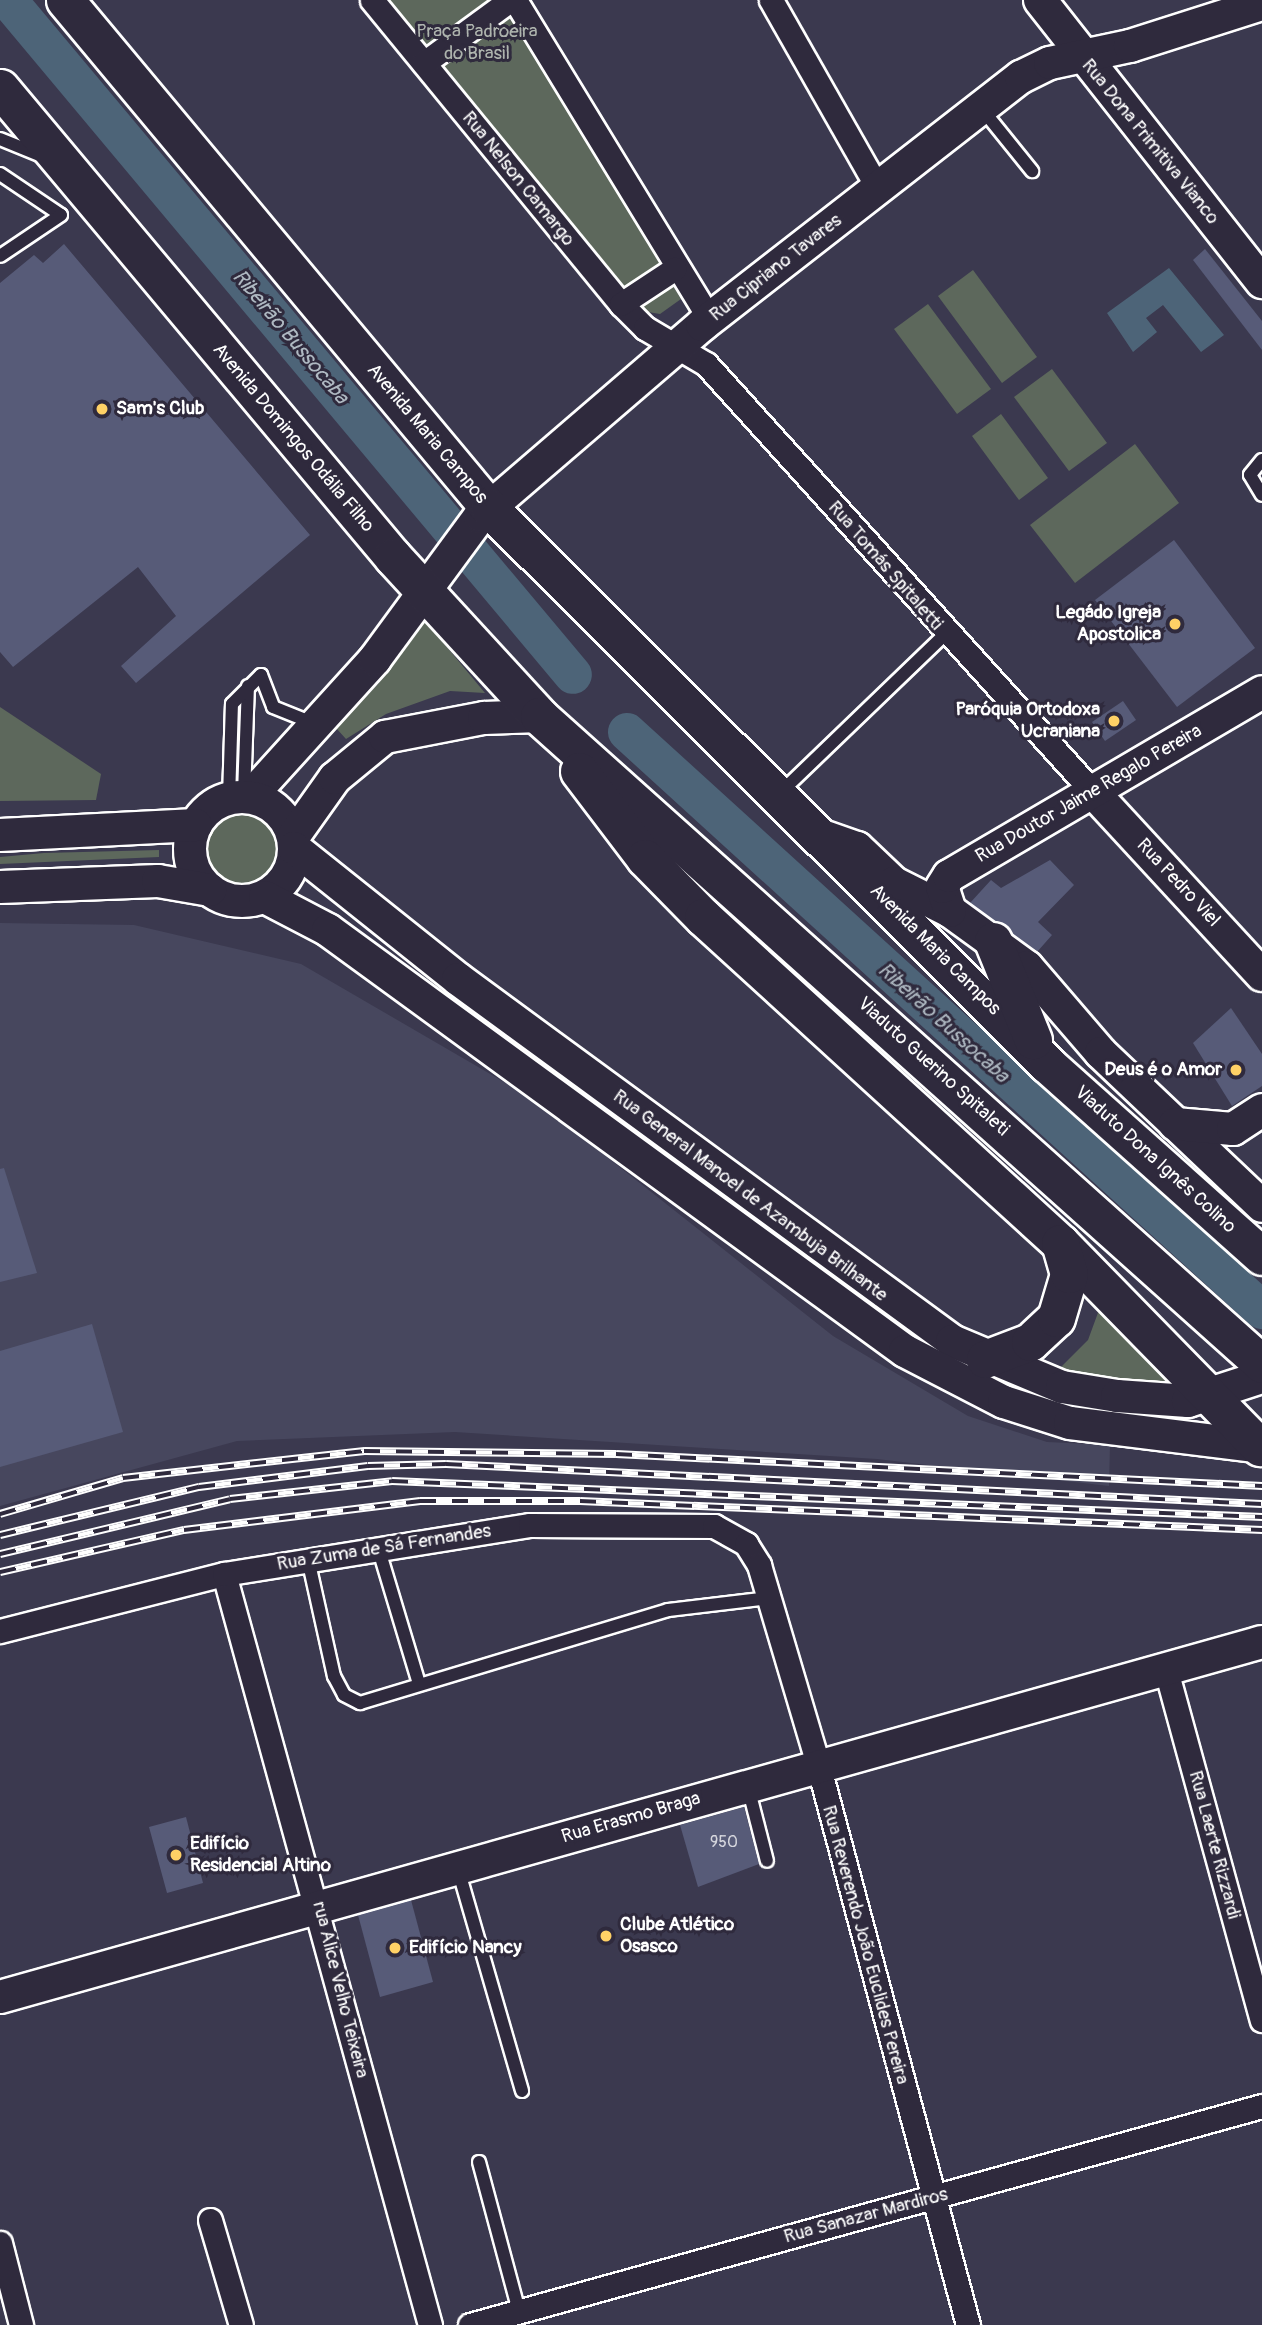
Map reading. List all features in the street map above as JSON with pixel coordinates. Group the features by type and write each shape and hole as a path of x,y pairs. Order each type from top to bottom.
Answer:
{"main road":[{"name":"Avenida Maria Campos","path":"65,0 484,512 822,836 1041,1058"},
{"name":"Rua Dona Primitiva Vianco","path":"1040,0 1262,282"},
{"name":"Rua Cipriano Tavares","path":"241,797 320,724 376,659 425,584 484,512 674,347 981,107 1021,78 1081,55 1262,4"},
{"name":"Avenida Domingos Odália Filho","path":"5,100 65,165 546,722 602,773"},
{"name":"Rua Doutor Jaime Regalo Pereira","path":"950,911 942,887 949,876 1262,692"},
{"path":"0,887 158,881 210,890 237,901 265,897 286,877 293,843 335,778 385,737 484,718 546,722 597,799 654,867 1059,1243 1261,1436"},
{"name":"Viaduto Guerino Spitaleti","path":"602,773 1262,1364"},
{"name":"Rua Pedro Viel","path":"1093,792 1262,975"},
{"path":"0,835 196,825 241,797 273,807 293,843"},
{"path":"196,825 194,867 210,890"},
{"name":"Avenida Maria Campos","path":"822,836 858,848 894,883 950,911 1027,967 1175,1124 1262,1206"},
{"name":"Rua General Manoel de Azambuja Brilhante","path":"293,843 885,1296 985,1359 1062,1387 1116,1396 1188,1401 1216,1395 1262,1377"},
{"name":"Rua General Manoel de Azambuja Brilhante","path":"265,897 328,930 905,1351 1004,1402 1070,1423 1154,1435 1261,1436"},
{"path":"993,941 1041,1058"},
{"name":"Viaduto Dona Ignês Colino","path":"1041,1058 1262,1256"},
{"path":"1175,1124 1213,1132 1233,1129 1262,1110"},
{"path":"1233,1129 1228,1148 1235,1181"},
{"path":"985,1359 1030,1342 1056,1318 1069,1274 1059,1243"},
{"name":"Rua Erasmo Braga","path":"0,1997 318,1904 457,1869 818,1764 1262,1643"}],"street":[{"name":"Rua Nelson Camargo","path":"372,0 621,304 674,347"},
{"path":"424,63 512,0 674,269 710,319"},
{"path":"771,0 878,188"},
{"path":"621,304 674,269"},
{"name":"Rua Tomás Spitaletti","path":"674,347 706,364 945,634 1093,792"},
{"name":"Rua Zuma de Sá Fernandes","path":"0,1631 224,1574 530,1525 714,1526 747,1544 759,1565"},
{"name":"Rua Reverendo João Euclides Pereira","path":"759,1565 818,1764 968,2325"},
{"name":"rua Alice Velho Teixeira","path":"224,1574 318,1904 430,2325"},
{"name":"Rua Laerte Rizzardi","path":"1166,1670 1262,2020"},
{"name":"Rua Sanazar Mardiros","path":"470,2325 1262,2106"},
{"path":"210,2220 241,2325"},
{"path":"0,2244 21,2325"}],"lane":[{"path":"981,107 1032,171"},
{"path":"0,139 65,165"},
{"path":"0,174 61,215 0,256"},
{"path":"1262,460 1250,475 1262,495"},
{"path":"777,795 945,634"},
{"path":"241,797 248,686 261,675 273,707 297,721 320,724"},
{"path":"378,1548 419,1684"},
{"path":"308,1559 344,1695 360,1703 668,1610 769,1598"},
{"path":"748,1784 767,1861"},
{"path":"457,1869 522,2091"},
{"path":"479,2162 519,2311"}],"shaded area":[{"path":"1169,268 1224,335 1201,352 1163,305 1146,318 1157,332 1133,352 1107,313"},
{"path":"0,923 134,925 301,964 535,1100 833,1336 968,1416 1047,1442 1110,1445 1109,1486 877,1459 455,1432 237,1441 0,1506"}],"green space":[{"name":"Praça Padroeira do Brasil","path":"389,0 501,0 681,299 660,314 648,312 612,280"},
{"path":"973,270 1037,357 1002,383 938,296"},
{"path":"928,304 991,389 957,414 894,329"},
{"path":"1052,369 1107,443 1069,471 1014,397"},
{"path":"1001,414 1048,478 1019,500 972,436"},
{"path":"1135,444 1179,503 1075,583 1030,525"},
{"path":"422,617 485,693 450,691 386,714 346,739 336,728 378,684"},
{"path":"0,707 101,774 96,800 0,801"},
{"path":"234,813 250,813 264,819 275,830 281,844 281,860 275,874 264,885 250,891 234,891 220,885 209,874 203,860 203,844 209,830 220,819"},
{"path":"159,850 159,857 0,864 0,857 44,853"},
{"path":"1099,1310 1185,1387 1165,1390 1056,1372 1088,1340"}],"building":[{"name":"Sam's Club","path":"64,244 310,535 136,683 121,666 176,616 138,567 13,667 0,652 0,283 34,255 43,263"},
{"path":"1205,249 1262,321 1262,350 1193,260"},
{"name":"Legádo Igreja Apostolica","path":"1174,540 1255,648 1177,707 1095,600"},
{"name":"Paróquia Ortodoxa Ucraniana","path":"1123,701 1136,720 1105,741 1092,722"},
{"path":"1050,860 1074,885 1038,922 1052,935 1037,952 970,903 991,880 1001,888"},
{"name":"Deus é o Amor","path":"1231,1008 1262,1054 1262,1086 1232,1106 1193,1043"},
{"path":"4,1168 37,1273 0,1282 0,1169"},
{"path":"92,1324 123,1432 0,1467 0,1351"},
{"path":"744,1807 759,1864 698,1887 680,1825"},
{"name":"Edifício Residencial Altino","path":"186,1817 203,1883 167,1893 149,1827"},
{"name":"Edifício Nancy","path":"411,1900 433,1982 380,1997 358,1915"}],"waterway":[{"name":"Ribeirão Bussocaba","path":"8,0 573,675"},
{"name":"Ribeirão Bussocaba","path":"627,732 1262,1310"}],"railway":[{"path":"0,1514 123,1478 364,1451 616,1454 1262,1486"},
{"path":"0,1535 199,1487 368,1466 446,1464 1262,1504"},
{"path":"0,1554 230,1499 392,1481 1262,1517"},
{"path":"0,1572 184,1530 420,1501 580,1501 1262,1530"}],"place":[{"name":"Sam's Club","path":"102,409"},
{"name":"Legádo Igreja Apostolica","path":"1175,624"},
{"name":"Paróquia Ortodoxa Ucraniana","path":"1114,721"},
{"name":"Deus é o Amor","path":"1236,1070"},
{"name":"Edifício Residencial Altino","path":"176,1855"},
{"name":"Clube Atlético Osasco","path":"606,1936"},
{"name":"Edifício Nancy","path":"395,1948"}]}
